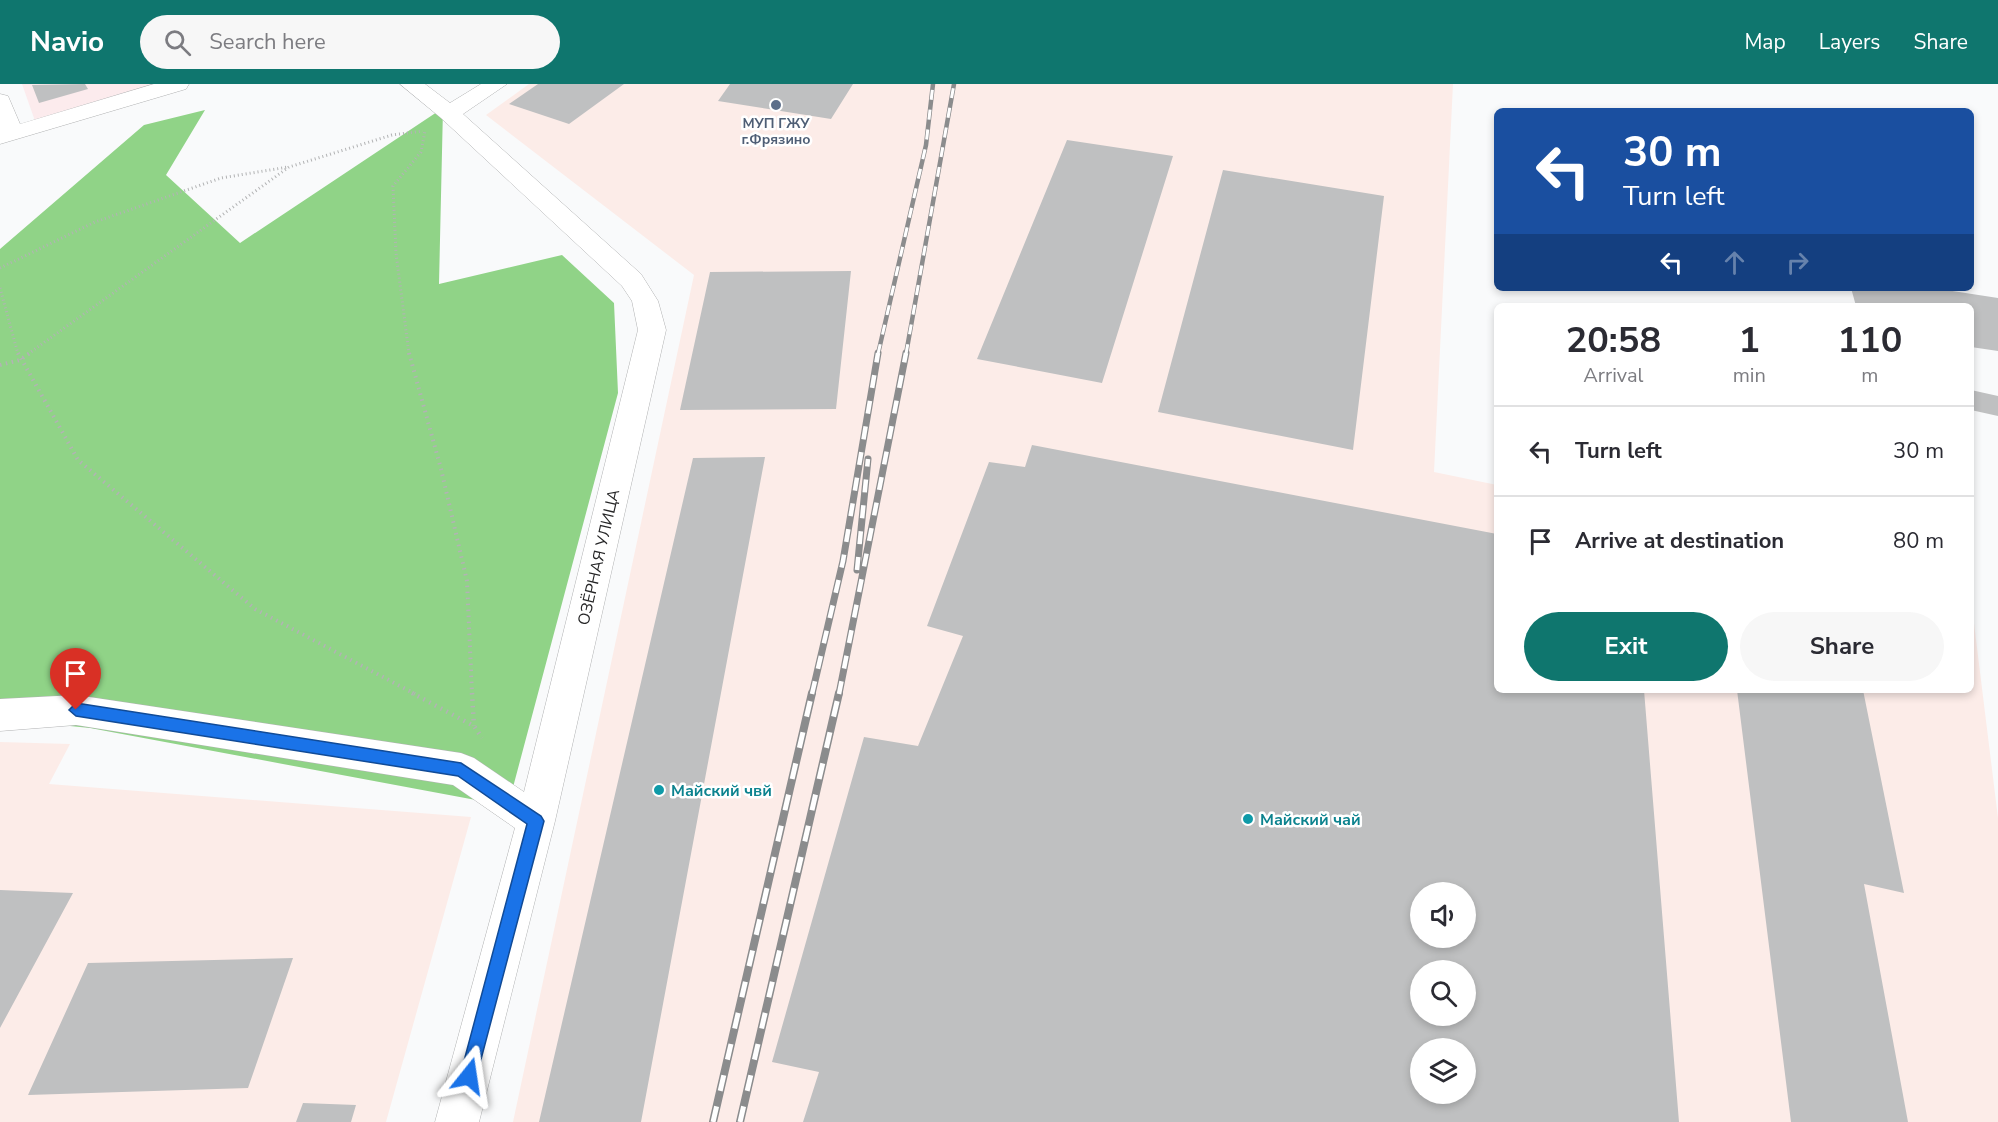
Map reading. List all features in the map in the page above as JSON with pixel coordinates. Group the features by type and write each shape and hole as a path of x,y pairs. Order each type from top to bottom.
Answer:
{"street":[{"path":"0,101 6,135 178,84"},
{"name":"ОЗЁРНАЯ УЛИЦА","path":"411,84 437,122 632,280 645,301 652,330 536,821 457,1122"},
{"path":"437,122 496,84"},
{"path":"0,715 76,710 461,770 536,821"}],"path":[{"path":"0,268 116,214 220,178 289,167 437,122"},
{"path":"437,122 420,152 393,186 396,253 409,354 441,470 467,581 474,726"},
{"path":"0,365 20,360 289,167"},
{"path":"0,288 20,360 78,460 255,609 474,726 487,746"}],"shaded area":[{"path":"22,84 161,84 35,121"},
{"path":"529,84 1453,84 1434,472 1494,484 1494,693 1974,693 1974,623 1998,818 1998,1122 513,1122 694,275 486,115"},
{"path":"0,742 70,744 49,784 471,817 386,1122 0,1122"}],"green space":[{"path":"443,108 439,284 562,255 614,303 618,393 508,806 90,728 0,719 0,249 144,125 205,110 166,175 240,243"}],"building":[{"path":"85,84 88,89 39,103 32,85"},
{"path":"538,84 624,84 569,124 509,104"},
{"path":"730,84 853,84 831,119 718,101"},
{"path":"1067,140 1173,156 1102,383 977,359"},
{"path":"1223,170 1384,196 1353,450 1158,412"},
{"path":"851,271 836,409 680,410 710,272"},
{"path":"1852,291 1952,291 1998,298 1998,351 1974,347 1974,303 1855,303"},
{"path":"1974,391 1998,396 1998,416 1974,411"},
{"name":"Майский чай","path":"1032,445 1494,533 1494,693 1644,693 1679,1122 803,1122 819,1072 772,1062 864,737 918,746 963,636 927,626 989,462 1025,467"},
{"name":"Майский чвй","path":"765,457 641,1122 539,1122 693,458"},
{"path":"1737,693 1864,693 1904,893 1864,884 1908,1122 1791,1122"},
{"path":"0,890 73,893 0,1028"},
{"path":"293,958 248,1088 28,1095 88,963"},
{"path":"303,1103 356,1105 351,1122 296,1122"}],"railway":[{"path":"878,354 926,145 933,84"},
{"path":"906,354 954,84"},
{"path":"812,694 843,561 878,353"},
{"path":"839,694 906,353"},
{"path":"857,570 868,459"},
{"path":"713,1122 812,693"},
{"path":"740,1122 839,693"}],"place":[{"name":"МУП ГЖУ г.Фрязино","path":"776,105"},
{"name":"Майский чвй","path":"659,790"},
{"name":"Майский чай","path":"1248,819"}],"route":[{"path":"76,710 461,770 536,821 469,1076"}]}
